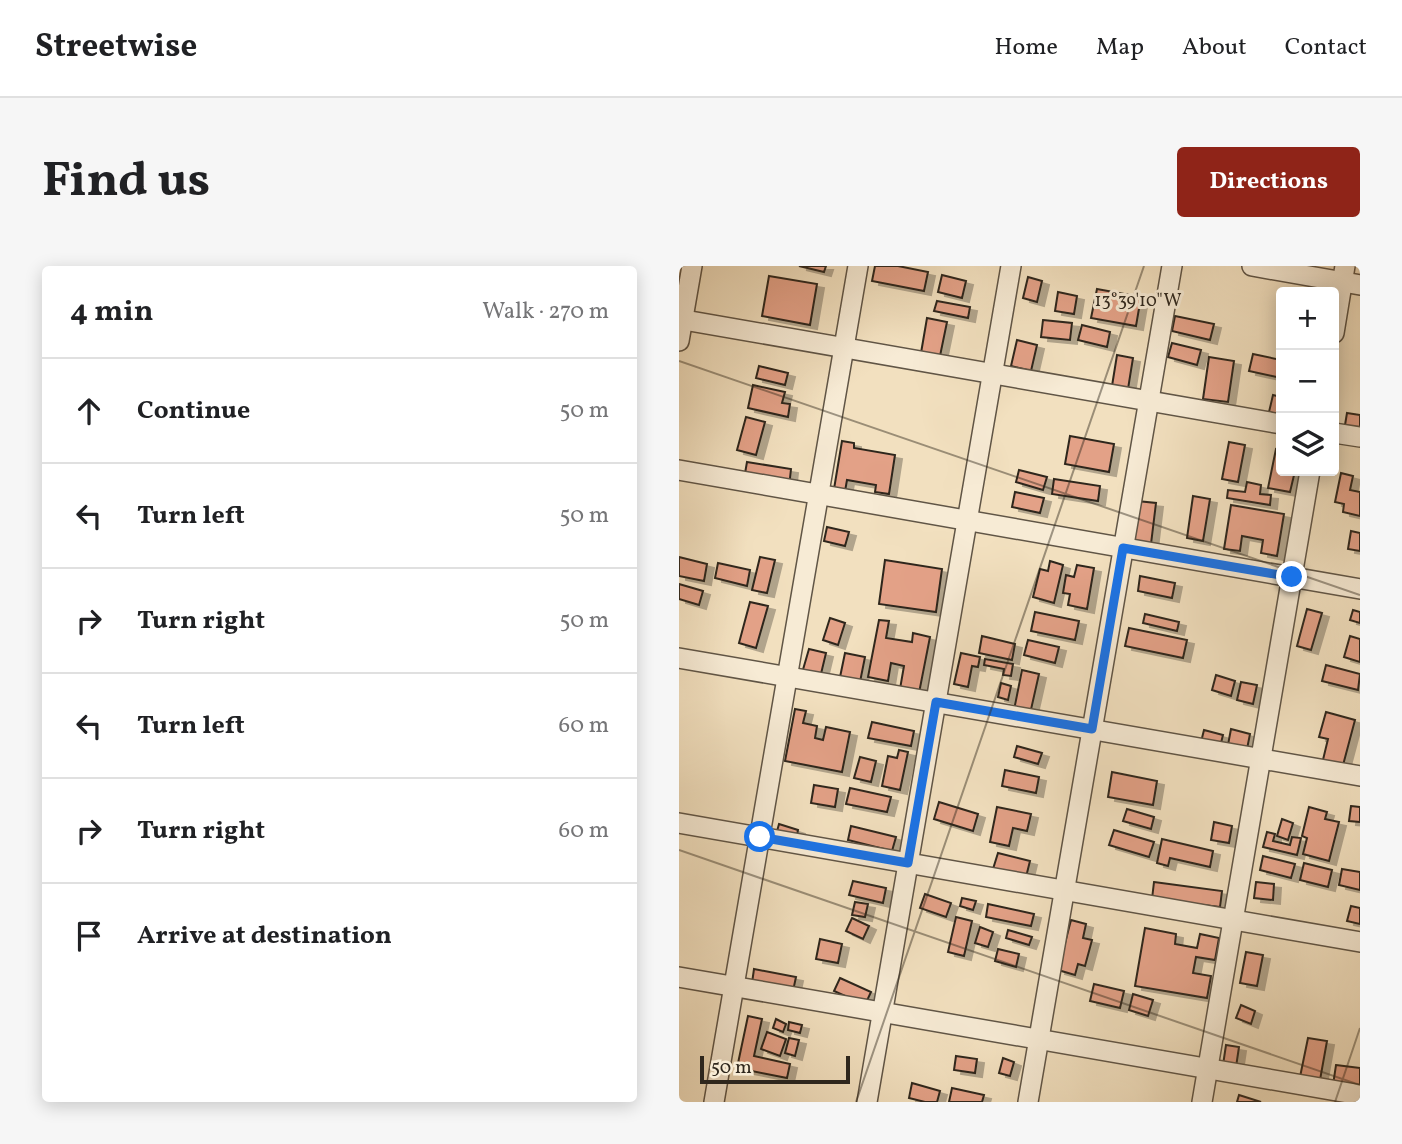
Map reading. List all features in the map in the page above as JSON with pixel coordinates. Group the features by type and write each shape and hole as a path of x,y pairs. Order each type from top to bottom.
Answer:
{"street":[{"path":"679,341 692,266"},
{"path":"715,1102 858,266"},
{"path":"867,1102 1011,266"},
{"path":"1028,1102 1172,266"},
{"path":"1252,266 1349,277 1339,314"},
{"path":"681,319 1276,423"},
{"path":"1339,434 1360,437"},
{"path":"679,470 1360,589"},
{"path":"1202,1102 1309,476"},
{"path":"679,658 1360,776"},
{"path":"679,823 1360,942"},
{"path":"679,977 1360,1095"}],"building":[{"path":"799,266 826,266 824,272"},
{"path":"875,266 898,266 928,272 924,291 872,281"},
{"path":"942,275 966,281 962,298 938,292"},
{"path":"769,276 817,284 810,325 762,316"},
{"path":"1028,277 1042,281 1037,302 1023,298"},
{"path":"1097,289 1141,297 1136,326 1091,318"},
{"path":"1058,292 1077,296 1074,314 1055,311"},
{"path":"937,301 970,307 968,318 934,311"},
{"path":"1175,316 1214,324 1210,340 1172,331"},
{"path":"927,318 947,322 940,356 921,353"},
{"path":"1043,320 1072,323 1070,340 1041,337"},
{"path":"1082,325 1110,332 1107,347 1078,340"},
{"path":"1017,340 1037,345 1031,371 1011,366"},
{"path":"1172,343 1201,350 1197,365 1168,357"},
{"path":"1253,354 1276,359 1276,377 1249,371"},
{"path":"1117,355 1133,358 1128,389 1112,386"},
{"path":"1209,357 1234,361 1228,402 1203,399"},
{"path":"759,366 788,373 785,385 756,378"},
{"path":"753,385 785,392 782,403 790,404 788,417 748,408"},
{"path":"1273,395 1276,396 1276,414 1269,412"},
{"path":"1347,413 1360,415 1360,434 1344,431"},
{"path":"746,417 765,422 756,455 737,450"},
{"path":"1070,436 1114,444 1109,472 1065,464"},
{"path":"842,441 854,443 854,448 895,455 889,494 875,492 876,485 847,480 844,497 833,495"},
{"path":"1229,442 1245,445 1238,482 1222,479"},
{"path":"1276,449 1276,476 1294,476 1290,492 1268,488"},
{"path":"747,462 791,469 789,487 744,479"},
{"path":"1019,470 1047,477 1043,490 1016,482"},
{"path":"1341,473 1353,476 1350,490 1360,492 1360,516 1343,512 1344,504 1335,502"},
{"path":"1054,479 1100,486 1098,501 1052,494"},
{"path":"1247,482 1261,485 1260,494 1271,495 1270,505 1227,498 1228,490 1245,492"},
{"path":"1015,492 1044,498 1040,513 1012,507"},
{"path":"1193,496 1210,499 1203,541 1187,538"},
{"path":"1137,501 1156,503 1151,544 1132,541"},
{"path":"1231,505 1284,514 1277,556 1261,553 1263,540 1242,536 1240,551 1224,549"},
{"path":"827,527 849,532 845,546 824,541"},
{"path":"1351,531 1360,533 1360,551 1348,549"},
{"path":"679,557 707,564 704,581 679,576"},
{"path":"760,557 775,560 767,593 752,590"},
{"path":"885,560 942,569 936,612 879,604"},
{"path":"1050,561 1063,565 1054,603 1033,597 1040,569 1048,571"},
{"path":"718,563 750,570 747,586 715,578"},
{"path":"1077,565 1094,568 1087,609 1068,605 1070,594 1063,593 1066,575 1074,577"},
{"path":"1140,576 1175,583 1172,598 1138,591"},
{"path":"679,584 703,591 699,605 679,599"},
{"path":"750,602 768,606 756,648 739,643"},
{"path":"1307,609 1322,613 1311,650 1297,646"},
{"path":"1353,610 1360,612 1360,623 1350,620"},
{"path":"1035,612 1079,621 1075,640 1031,631"},
{"path":"1145,614 1179,622 1177,631 1143,623"},
{"path":"830,618 845,623 838,645 823,640"},
{"path":"879,620 889,621 886,638 912,642 913,633 930,637 919,693 900,689 904,666 891,663 888,681 868,677"},
{"path":"1129,628 1187,640 1183,658 1125,646"},
{"path":"982,636 1015,644 1012,660 979,653"},
{"path":"1350,636 1360,639 1360,662 1344,657"},
{"path":"1028,640 1059,647 1055,663 1024,655"},
{"path":"809,649 826,653 820,678 802,673"},
{"path":"845,653 865,657 859,687 839,682"},
{"path":"961,653 980,657 978,667 972,666 968,687 954,684"},
{"path":"985,659 1013,664 1011,676 1003,675 1004,669 984,665"},
{"path":"1326,665 1360,674 1358,690 1322,681"},
{"path":"1022,670 1039,674 1030,714 1014,710"},
{"path":"1216,675 1235,681 1231,696 1212,690"},
{"path":"1241,682 1257,685 1253,704 1237,700"},
{"path":"1001,683 1011,686 1008,700 998,697"},
{"path":"795,709 806,711 803,723 817,726 815,738 823,740 826,727 850,732 842,772 785,761"},
{"path":"1326,712 1355,720 1342,769 1322,764 1328,739 1319,737"},
{"path":"872,722 914,731 911,746 868,738"},
{"path":"1231,729 1250,734 1246,754 1227,750"},
{"path":"1204,730 1223,735 1219,751 1200,746"},
{"path":"1017,746 1042,753 1038,764 1014,757"},
{"path":"899,750 908,752 900,790 882,786 888,756 897,758"},
{"path":"860,757 876,761 871,782 854,778"},
{"path":"1005,770 1039,777 1036,793 1002,786"},
{"path":"1112,772 1157,781 1153,805 1108,797"},
{"path":"814,785 838,789 835,807 811,803"},
{"path":"850,788 891,797 887,812 846,804"},
{"path":"939,802 978,814 973,831 934,819"},
{"path":"1351,806 1360,807 1360,822 1349,821"},
{"path":"997,807 1031,814 1027,831 1013,828 1009,846 990,842"},
{"path":"1309,807 1327,812 1325,819 1339,822 1329,861 1303,854 1307,838 1302,836"},
{"path":"1127,809 1154,817 1151,829 1123,821"},
{"path":"1282,819 1293,823 1288,840 1277,836"},
{"path":"1214,822 1232,826 1229,843 1211,840"},
{"path":"779,824 798,830 796,840 776,835"},
{"path":"851,826 896,837 892,851 848,840"},
{"path":"1114,830 1154,842 1149,857 1109,845"},
{"path":"1267,832 1275,834 1273,841 1290,845 1292,837 1301,838 1297,855 1263,847"},
{"path":"1162,839 1213,851 1210,867 1170,858 1168,866 1157,863"},
{"path":"998,853 1030,861 1026,877 993,869"},
{"path":"1263,856 1295,864 1291,878 1260,870"},
{"path":"1304,863 1332,870 1328,887 1300,880"},
{"path":"1342,869 1360,872 1360,890 1339,885"},
{"path":"853,881 886,888 883,903 849,895"},
{"path":"1154,882 1222,891 1220,907 1152,899"},
{"path":"1256,882 1274,884 1273,900 1254,898"},
{"path":"925,894 951,903 946,917 920,908"},
{"path":"962,898 976,901 973,910 960,906"},
{"path":"855,902 868,904 865,917 852,915"},
{"path":"988,904 1034,914 1031,926 986,917"},
{"path":"1351,906 1360,908 1360,924 1347,921"},
{"path":"956,917 972,921 964,956 948,952"},
{"path":"852,918 869,926 863,939 846,931"},
{"path":"1071,920 1086,924 1083,938 1092,940 1085,966 1078,964 1075,975 1058,970"},
{"path":"980,927 993,932 988,947 975,943"},
{"path":"1145,928 1176,934 1175,944 1197,948 1200,934 1219,938 1215,960 1196,957 1193,973 1211,976 1207,998 1135,986"},
{"path":"1008,930 1032,937 1029,945 1006,938"},
{"path":"820,939 842,944 838,963 816,959"},
{"path":"998,949 1019,954 1016,967 995,961"},
{"path":"1246,952 1263,955 1257,986 1240,983"},
{"path":"754,969 796,977 793,991 752,983"},
{"path":"840,978 871,992 865,1005 834,991"},
{"path":"1094,984 1124,991 1120,1008 1090,1001"},
{"path":"1133,994 1153,1000 1148,1016 1129,1010"},
{"path":"1241,1005 1255,1011 1251,1024 1236,1018"},
{"path":"748,1016 762,1019 754,1056 790,1064 787,1078 737,1068"},
{"path":"776,1019 786,1024 783,1032 773,1028"},
{"path":"789,1022 802,1025 800,1033 788,1030"},
{"path":"767,1032 786,1039 780,1056 761,1049"},
{"path":"789,1038 799,1040 795,1056 785,1053"},
{"path":"1308,1038 1327,1041 1320,1080 1300,1077"},
{"path":"1226,1045 1239,1047 1236,1067 1223,1065"},
{"path":"956,1056 977,1059 975,1073 954,1070"},
{"path":"1003,1058 1014,1062 1010,1076 999,1073"},
{"path":"1336,1065 1360,1068 1360,1089 1333,1085"},
{"path":"912,1083 940,1091 937,1102 909,1098"},
{"path":"952,1088 984,1095 982,1102 949,1102"},
{"path":"1239,1095 1261,1102 1237,1102"}],"route":[{"path":"760,837 908,863 936,702 1092,729 1123,548 1292,577"}]}
